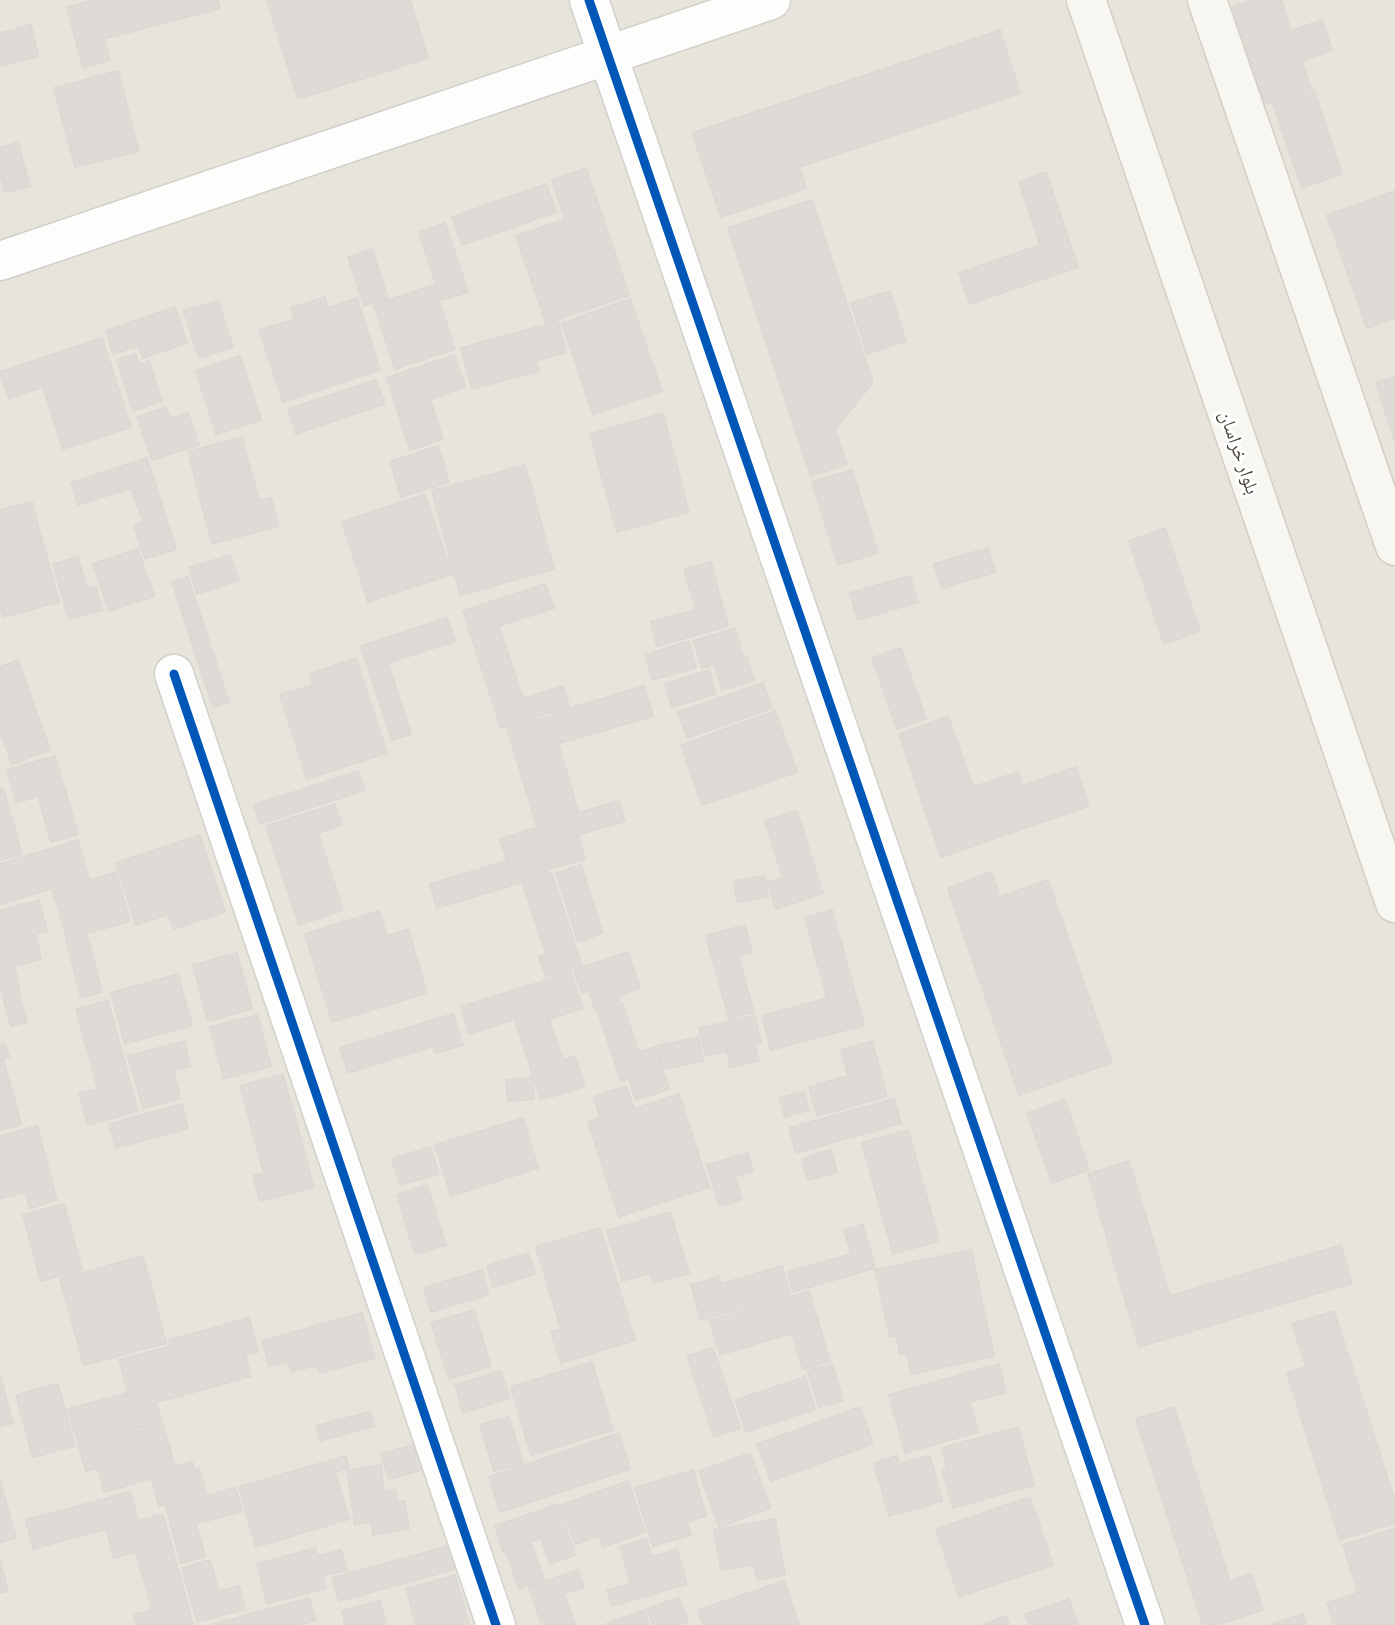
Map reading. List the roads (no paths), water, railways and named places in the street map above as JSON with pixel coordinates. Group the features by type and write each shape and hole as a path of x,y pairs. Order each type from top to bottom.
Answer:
{"main road":[{"name":"بلوار خراسان","path":"1086,0 1395,903"},
{"path":"1207,0 1395,546"}],"street":[{"path":"589,0 1145,1625"},
{"path":"0,261 771,0"},
{"path":"174,674 496,1625"}]}
